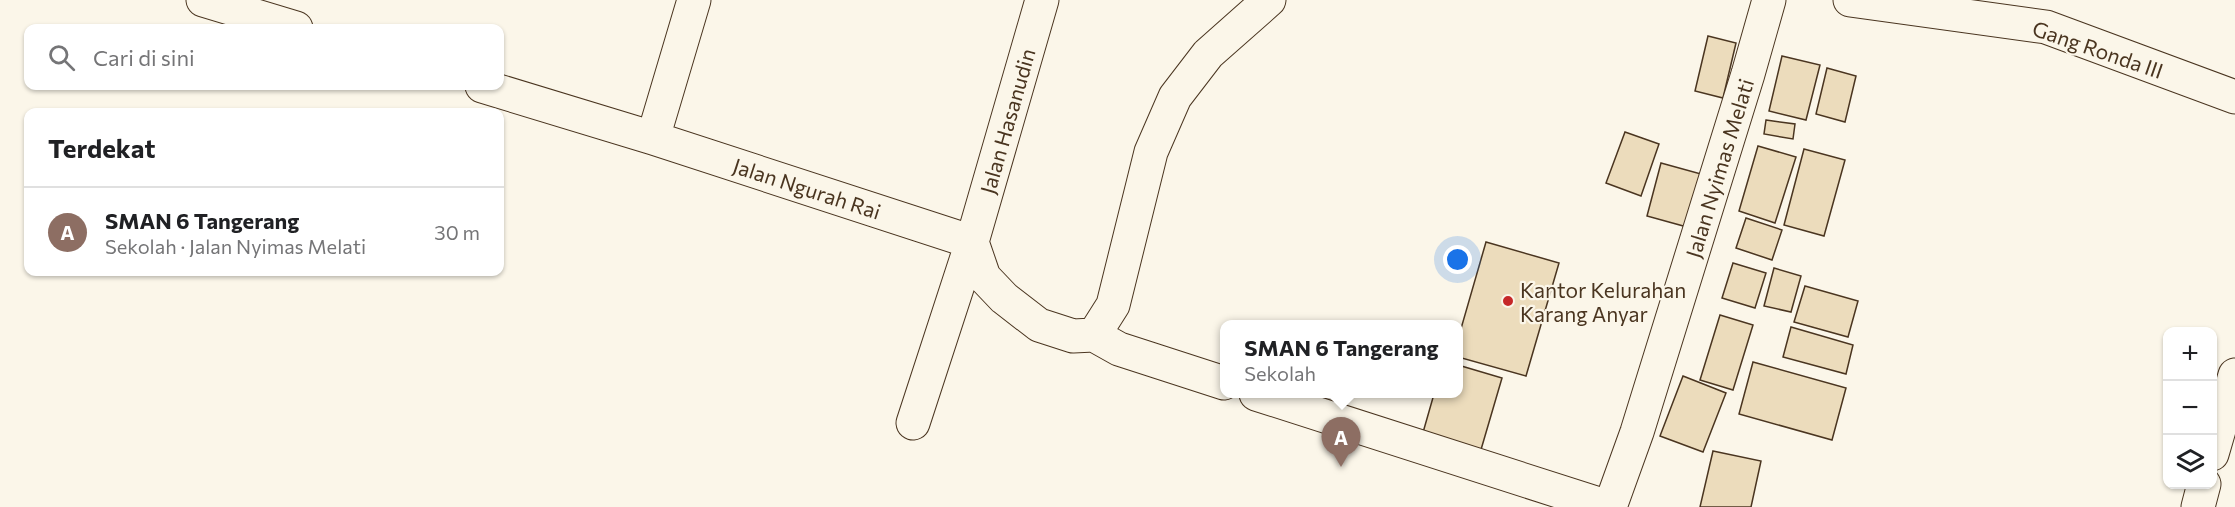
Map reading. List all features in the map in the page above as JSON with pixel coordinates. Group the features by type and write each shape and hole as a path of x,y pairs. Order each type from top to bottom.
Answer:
{"street":[{"path":"203,0 283,24"},
{"path":"653,138 694,0"},
{"name":"Jalan Hasanudin","path":"913,423 972,242 1042,0"},
{"path":"1094,335 1113,305 1151,152 1175,97 1208,54 1269,0"},
{"name":"Jalan Nyimas Melati","path":"1609,507 1644,410 1748,74 1768,0"},
{"name":"Gang Ronda III","path":"1850,0 2046,27 2235,98"},
{"name":"Jalan Ngurah Rai","path":"495,90 653,138 972,242"},
{"path":"972,242 984,277 1004,298 1039,325 1073,336 1094,335 1119,349 1220,382"},
{"path":"2217,437 2235,375"},
{"path":"1271,398 1609,507"},
{"path":"2198,507 2203,489"}],"building":[{"path":"1708,36 1736,43 1723,98 1695,91"},
{"path":"1782,56 1820,65 1806,120 1769,111"},
{"path":"1827,68 1856,76 1845,122 1816,114"},
{"path":"1766,120 1795,124 1793,139 1764,134"},
{"path":"1625,132 1659,144 1641,196 1606,183"},
{"path":"1758,146 1796,157 1775,223 1739,211"},
{"path":"1804,149 1845,160 1824,236 1784,225"},
{"path":"1661,163 1701,174 1687,227 1647,216"},
{"path":"1746,218 1782,230 1772,260 1736,248"},
{"name":"Kantor Kelurahan Karang Anyar","path":"1486,242 1559,263 1526,376 1463,358 1463,322"},
{"path":"1733,263 1766,273 1755,308 1722,298"},
{"path":"1774,268 1801,276 1791,312 1764,306"},
{"path":"1805,286 1858,301 1848,337 1794,322"},
{"path":"1720,315 1753,325 1733,390 1700,380"},
{"path":"1791,327 1853,345 1846,374 1783,357"},
{"path":"1753,362 1846,388 1832,440 1739,414"},
{"path":"1463,366 1502,378 1480,453 1422,436 1433,398 1463,398"},
{"path":"1683,376 1726,393 1703,452 1660,436"},
{"path":"1713,451 1761,461 1751,507 1700,507"}],"place":[{"name":"Kantor Kelurahan Karang Anyar","path":"1508,301"},
{"name":"SMAN 6 Tangerang","path":"1341,467"}]}
